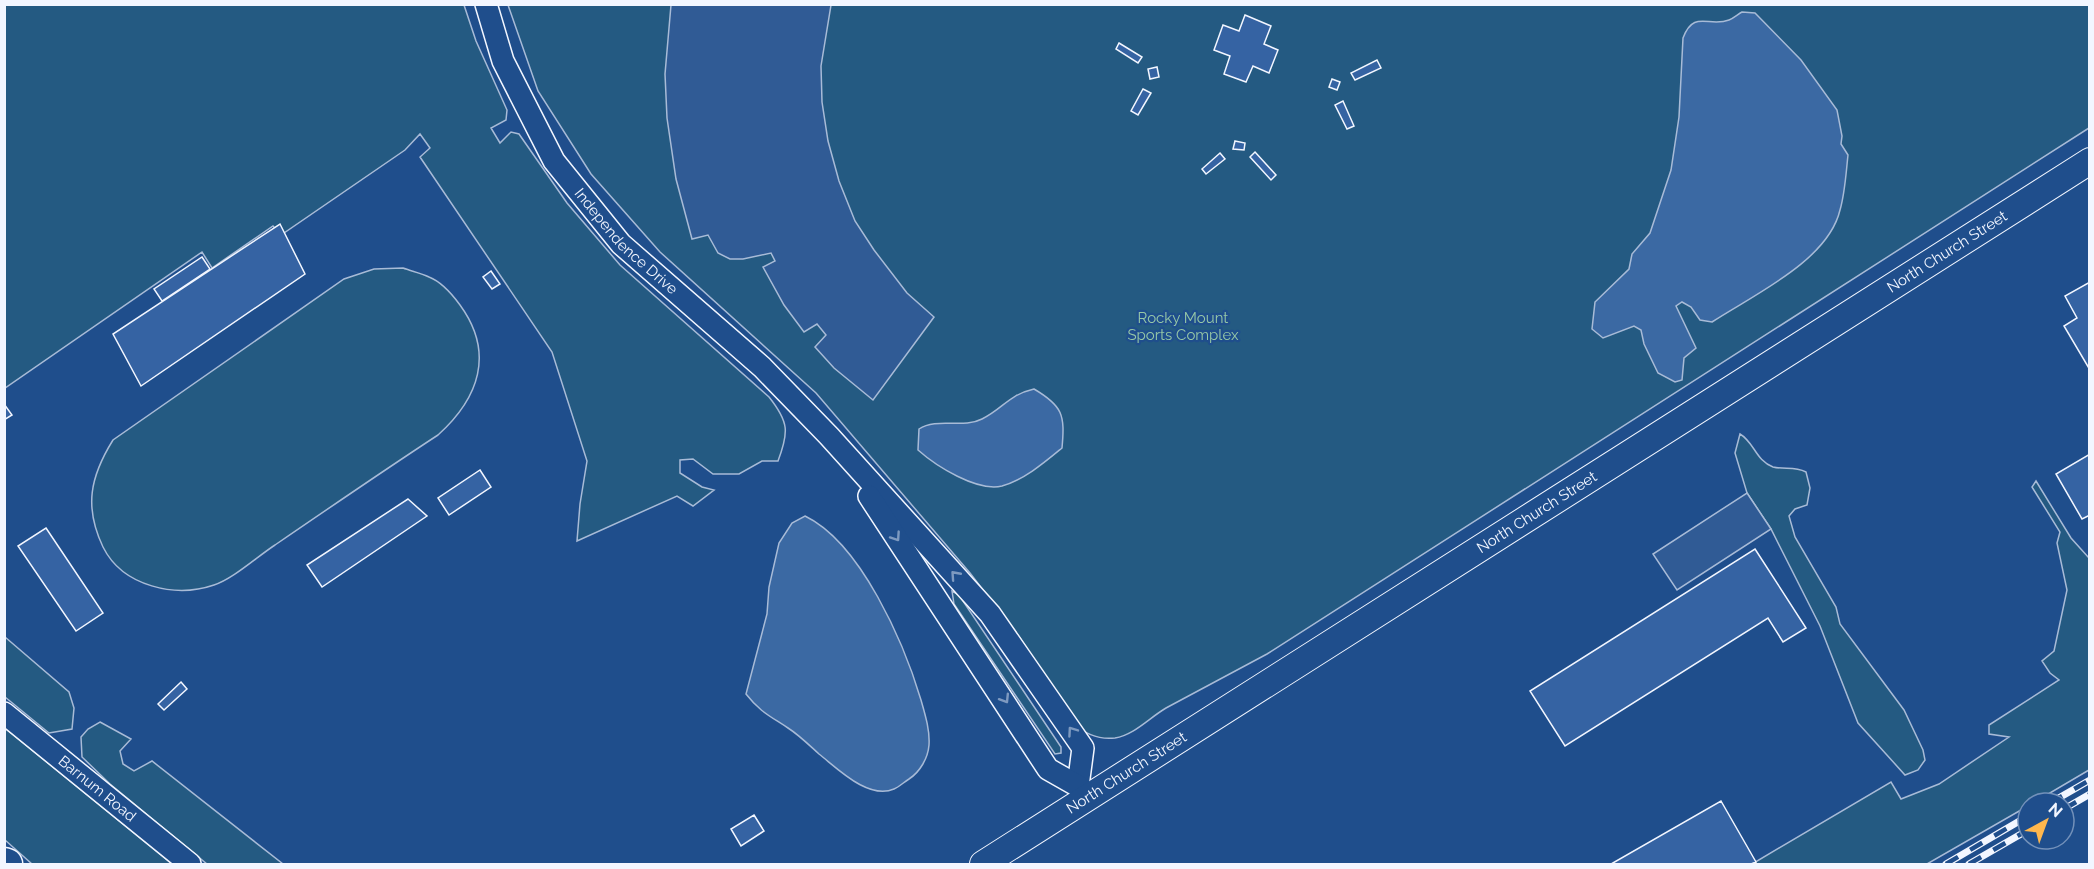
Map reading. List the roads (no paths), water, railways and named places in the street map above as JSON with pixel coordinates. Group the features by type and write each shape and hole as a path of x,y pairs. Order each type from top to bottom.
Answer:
{"main road":[{"name":"North Church Street","path":"983,864 1082,792 1427,585 2090,161"}],"street":[{"name":"Independence Drive","path":"486,4 503,61 562,170 621,244 762,367 829,436"},
{"path":"829,436 998,688 1048,769 1082,792"},
{"path":"829,436 997,624 1083,748 1082,792"},
{"name":"Barnum Road","path":"4,713 190,864"}],"railway":[{"path":"2071,791 2090,780"},
{"path":"2076,802 2090,794"},
{"path":"1946,864 2016,823"},
{"path":"1969,864 2016,837"}],"park label":[{"name":"Rocky Mount Sports Complex","path":"1183,326"}]}
